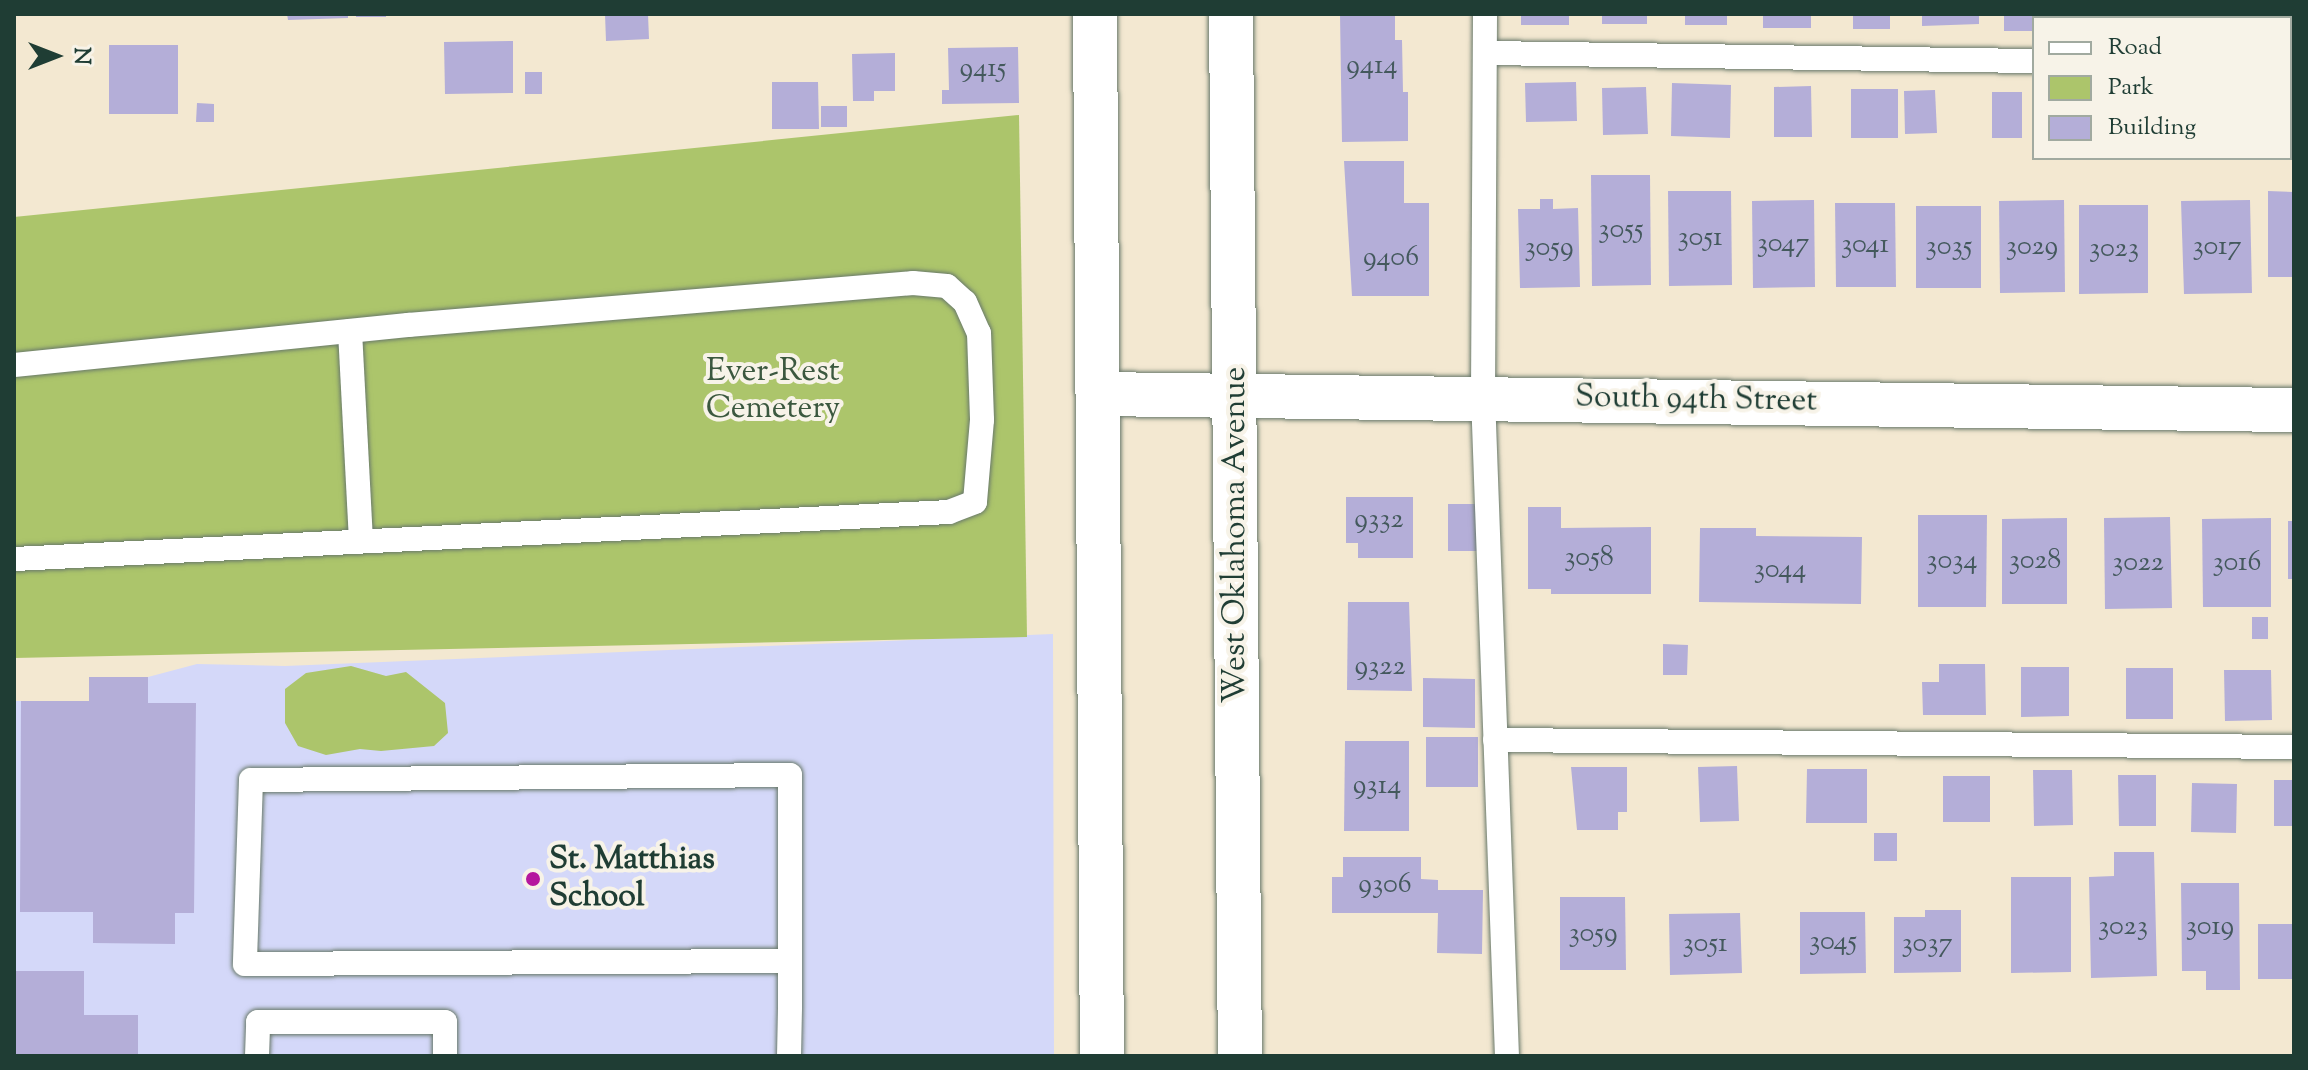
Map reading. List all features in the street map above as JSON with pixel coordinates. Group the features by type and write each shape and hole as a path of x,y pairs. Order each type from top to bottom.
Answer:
{"main road":[{"path":"1095,14 1102,1056"},
{"name":"West Oklahoma Avenue","path":"1231,14 1240,1056"},
{"name":"South 94th Street","path":"1098,394 1235,392 2294,410"}],"lane":[{"path":"1485,14 1483,396 1507,1056"},
{"path":"1486,53 2032,61"},
{"path":"14,365 350,331 913,283 947,286 965,302 979,333 980,482 975,502 949,512 14,559"},
{"path":"350,331 361,541"},
{"path":"1495,740 2294,747"},
{"path":"789,1056 790,961 790,775 251,780 245,964 790,961"},
{"path":"257,1056 258,1022 445,1022 445,1056"}],"shaded area":[{"name":"St. Matthias School","path":"1053,634 1054,1056 14,1056 14,701 89,701 89,677 148,677 197,664 285,666"}],"green space":[{"name":"Ever-Rest Cemetery","path":"1019,115 1027,637 14,658 14,217"},
{"path":"351,666 386,676 406,672 445,703 448,733 434,746 381,751 360,749 326,755 298,746 285,723 285,689 306,673"}],"building":[{"path":"287,14 348,14 348,18 288,20"},
{"path":"356,14 386,14 386,17 356,17"},
{"path":"605,14 648,14 649,39 606,41"},
{"path":"1340,14 1395,14 1395,40 1402,40 1403,92 1408,92 1408,141 1342,142"},
{"path":"1521,14 1569,14 1569,25 1521,25"},
{"path":"1602,14 1647,14 1647,24 1602,24"},
{"path":"1685,14 1727,14 1727,25 1685,25"},
{"path":"1763,14 1811,14 1811,28 1763,28"},
{"path":"1853,14 1890,14 1890,29 1853,29"},
{"path":"1922,14 1979,14 1979,24 1922,26"},
{"path":"2004,14 2062,14 2032,16 2032,31 2004,31"},
{"path":"2098,14 2143,14 2143,16"},
{"path":"2153,14 2226,14 2226,16"},
{"path":"2243,14 2292,14 2292,16"},
{"path":"513,41 513,93 445,94 444,42"},
{"path":"109,45 178,45 178,114 109,114"},
{"path":"1018,47 1019,103 942,104 942,90 949,90 948,48"},
{"path":"895,53 895,91 874,91 874,101 853,101 852,54"},
{"path":"525,72 542,72 542,94 525,94"},
{"path":"772,82 818,82 819,129 772,129"},
{"path":"1576,82 1577,121 1526,122 1525,83"},
{"path":"1672,83 1731,85 1730,138 1671,136"},
{"path":"1811,86 1812,137 1774,137 1774,87"},
{"path":"1646,87 1648,134 1603,135 1602,88"},
{"path":"1851,89 1898,89 1898,138 1851,138"},
{"path":"1935,90 1937,133 1905,134 1904,91"},
{"path":"1992,92 2022,92 2022,138 1992,138"},
{"path":"197,103 214,104 214,122 196,122"},
{"path":"821,106 847,106 847,127 821,127"},
{"path":"1344,161 1404,161 1404,203 1429,203 1429,296 1352,296"},
{"path":"1591,175 1650,175 1651,285 1592,286"},
{"path":"1668,191 1731,191 1732,285 1669,286"},
{"path":"2268,191 2294,192 2294,277 2268,277"},
{"path":"1540,199 1553,199 1553,209 1578,208 1580,287 1520,288 1518,209 1540,209"},
{"path":"1814,200 1815,287 1753,288 1752,201"},
{"path":"2064,200 2065,292 2000,293 1999,201"},
{"path":"2250,200 2252,293 2184,294 2181,201"},
{"path":"1835,203 1895,203 1896,287 1836,287"},
{"path":"2079,205 2148,205 2148,293 2079,294"},
{"path":"1916,206 1981,206 1981,288 1916,288"},
{"path":"1346,497 1413,497 1413,558 1358,558 1358,543 1346,543"},
{"path":"1448,504 1482,504 1481,551 1448,551"},
{"path":"1528,507 1561,507 1561,528 1651,527 1651,594 1551,594 1551,589 1528,589"},
{"path":"1918,515 1987,515 1986,607 1918,607"},
{"path":"2170,517 2172,608 2105,609 2104,518"},
{"path":"2067,518 2067,604 2002,604 2002,519"},
{"path":"2271,518 2271,607 2203,607 2202,519"},
{"path":"2288,521 2294,521 2294,579 2288,579"},
{"path":"1700,528 1756,528 1756,536 1862,537 1861,604 1699,602"},
{"path":"1348,602 1409,602 1412,691 1347,690"},
{"path":"2252,617 2268,617 2268,639 2252,639"},
{"path":"1663,644 1688,645 1687,675 1663,675"},
{"path":"1939,664 1985,664 1986,715 1923,715 1922,682 1939,682"},
{"path":"2021,667 2069,667 2069,716 2021,717"},
{"path":"2126,668 2173,668 2173,719 2126,719"},
{"path":"2224,670 2271,670 2272,720 2225,721"},
{"path":"89,677 148,677 148,703 196,703 194,913 175,913 175,944 93,943 93,912 20,912 21,701 89,701"},
{"path":"1423,678 1475,679 1475,728 1423,727"},
{"path":"1426,737 1478,737 1478,787 1426,787"},
{"path":"1345,741 1409,741 1409,831 1344,831"},
{"path":"1737,766 1739,821 1700,822 1698,767"},
{"path":"1571,767 1627,767 1627,812 1618,812 1618,830 1577,830"},
{"path":"1807,769 1867,769 1867,823 1806,823"},
{"path":"2033,770 2072,770 2073,825 2034,826"},
{"path":"2118,775 2156,775 2156,826 2119,826"},
{"path":"1943,776 1990,776 1990,822 1943,822"},
{"path":"2274,780 2294,780 2294,826 2274,826"},
{"path":"2192,783 2237,784 2236,833 2191,832"},
{"path":"1874,833 1897,833 1897,861 1874,861"},
{"path":"2114,852 2154,852 2157,976 2091,978 2089,877 2114,876"},
{"path":"1343,857 1421,857 1421,879 1438,880 1438,890 1483,890 1482,954 1437,953 1438,913 1332,913 1332,877 1343,877"},
{"path":"2011,877 2071,877 2071,972 2011,973"},
{"path":"2181,883 2239,883 2240,990 2206,990 2206,971 2182,971"},
{"path":"1560,897 1625,897 1626,970 1560,970"},
{"path":"1925,910 1961,910 1961,972 1894,973 1894,917 1925,917"},
{"path":"1800,912 1865,912 1866,973 1800,974"},
{"path":"1740,913 1742,973 1670,975 1669,914"},
{"path":"2258,924 2294,924 2294,979 2258,979"},
{"path":"14,971 84,971 84,1015 138,1015 138,1056 14,1056"}],"place":[{"name":"St. Matthias School","path":"533,879"}]}
